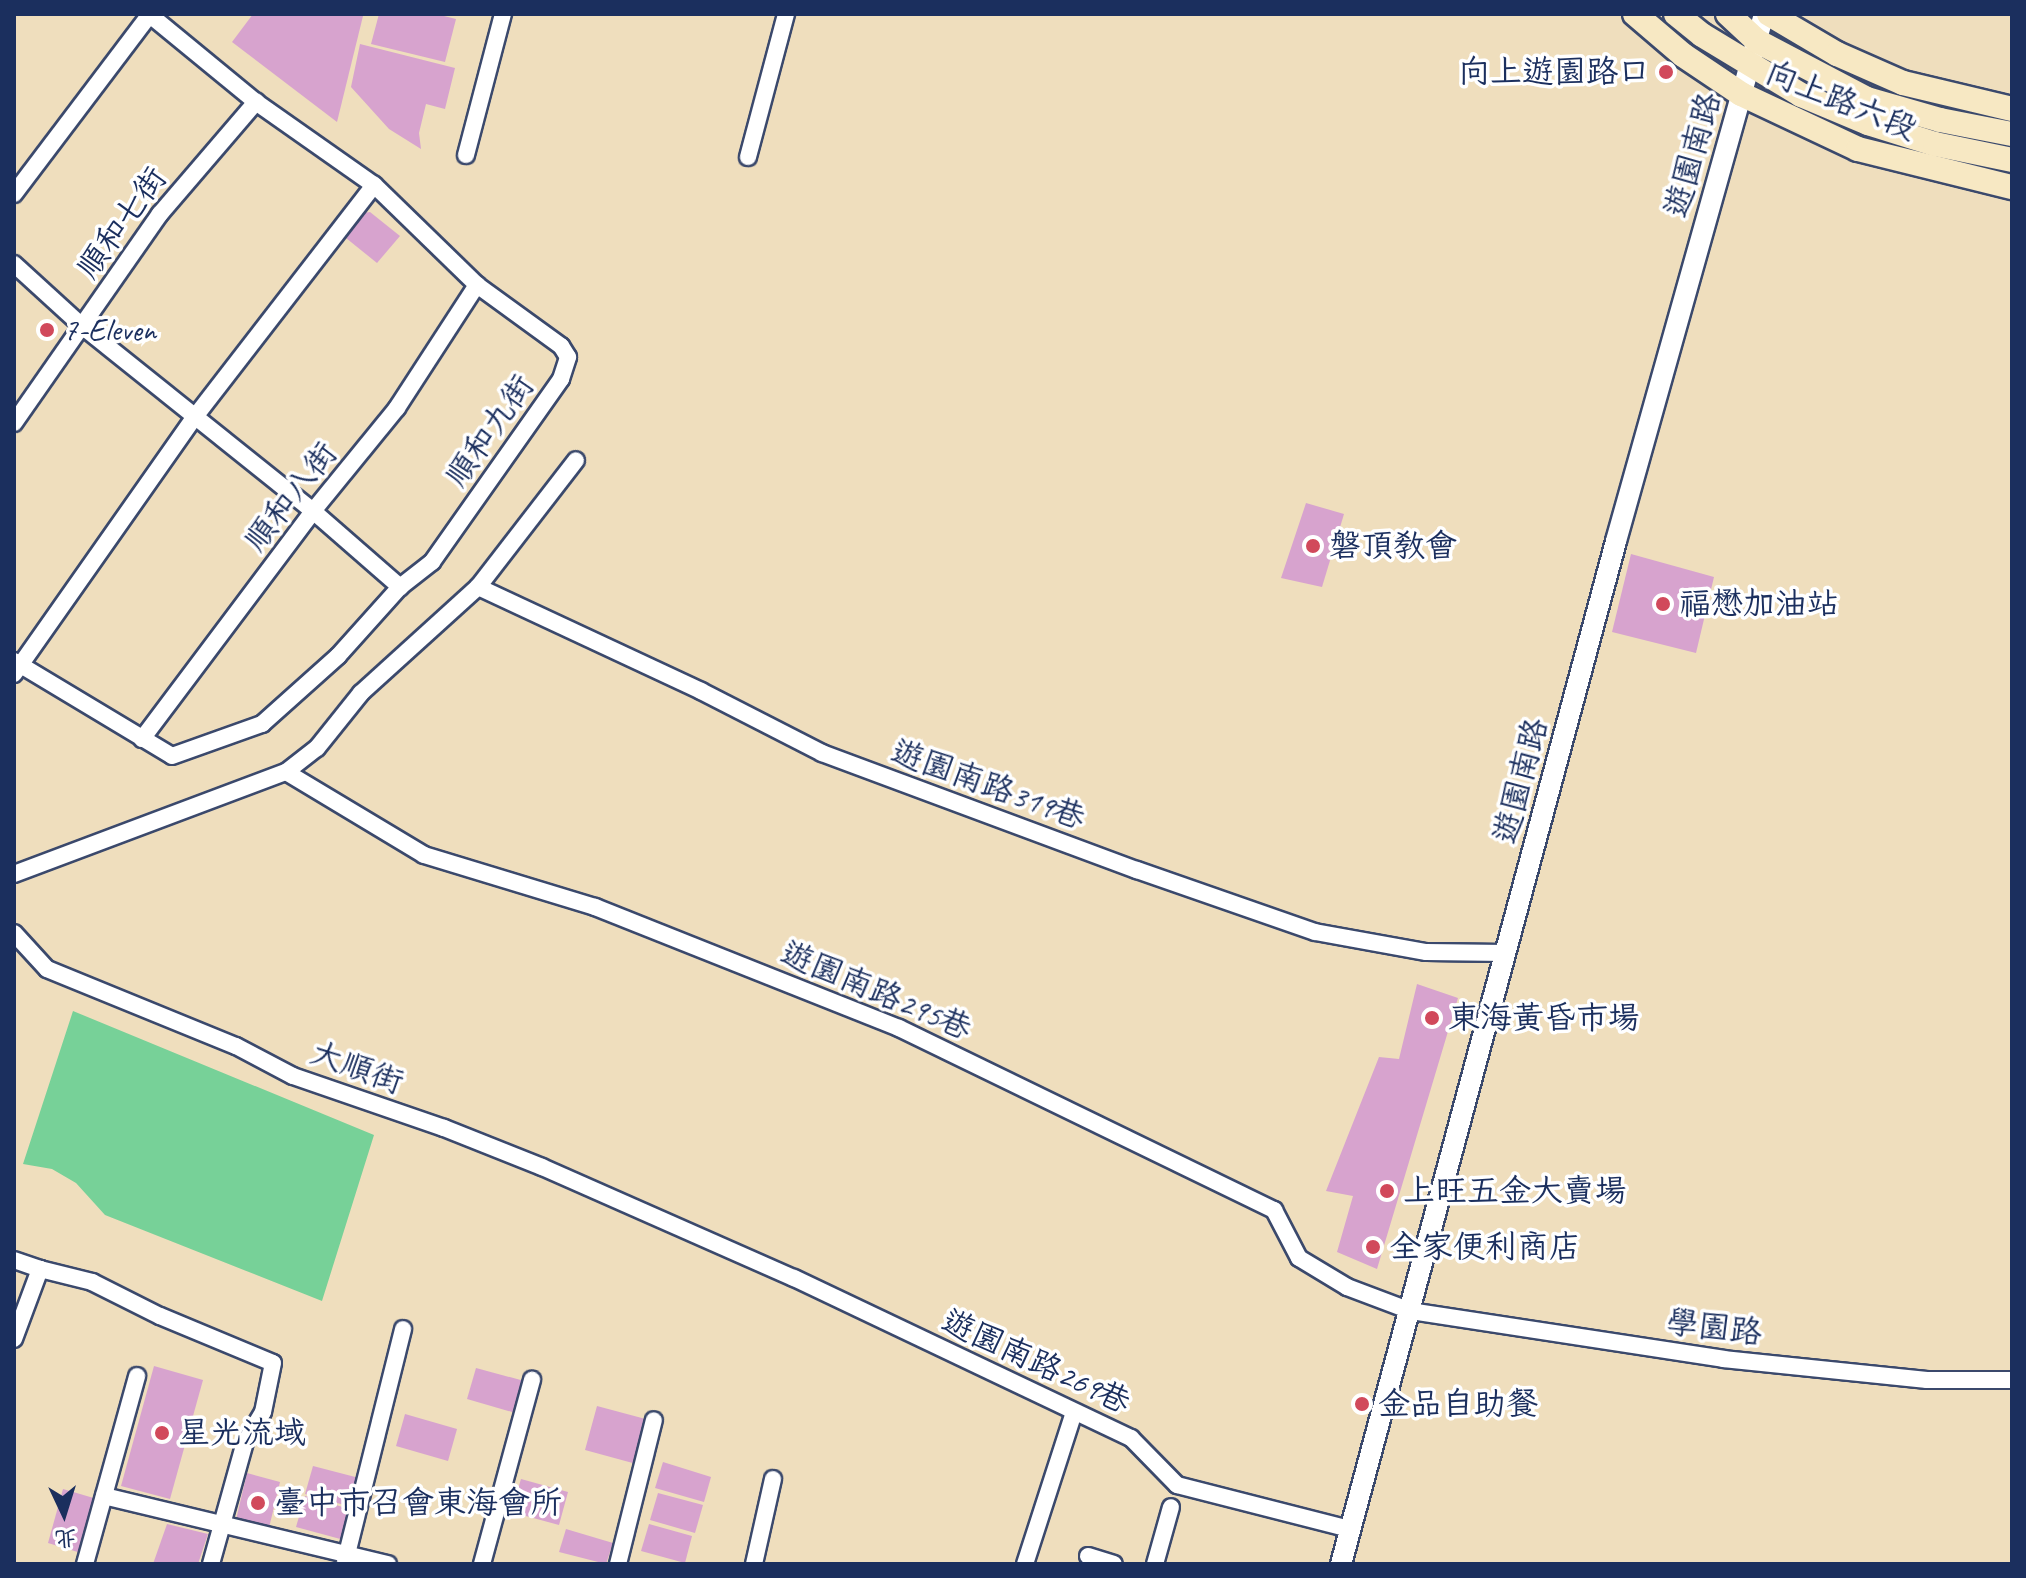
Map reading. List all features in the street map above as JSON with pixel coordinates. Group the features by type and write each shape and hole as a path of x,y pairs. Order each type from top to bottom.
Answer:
{"main road":[{"name":"向上路六段","path":"1635,14 1683,55 1741,94 1858,149 2012,187"},
{"name":"向上路六段","path":"1676,14 1702,35 1801,95 1868,123 1935,144 2012,160"},
{"name":"向上路六段","path":"1728,14 1757,41 1867,99 1940,120 2012,134"},
{"name":"向上路六段","path":"1766,14 1837,54 1903,83 2012,109"}],"street":[{"path":"14,194 150,14"},
{"name":"順和九街","path":"16,666 172,756 262,724 338,656 400,587 432,562 561,379 568,357 561,346 477,285 374,185 256,102 150,14"},
{"path":"466,155 503,14"},
{"path":"748,157 786,14"},
{"name":"遊園南路","path":"1341,1564 1741,94 1766,14"},
{"name":"順和七街","path":"14,423 160,214 256,102"},
{"path":"16,666 194,418 374,185"},
{"path":"14,264 82,326 313,511 400,587"},
{"name":"順和八街","path":"142,739 313,511 397,408 477,285"},
{"path":"14,874 286,772 317,748 361,693 478,587 576,460"},
{"name":"遊園南路319巷","path":"478,587 701,691 822,753 1137,870 1315,932 1426,952 1506,953"},
{"name":"遊園南路295巷","path":"286,772 424,855 595,907 899,1028 1274,1210 1299,1258 1347,1287 1411,1311"},
{"name":"大順街","path":"14,933 47,969 236,1046 293,1076 444,1128 696,1233"},
{"name":"遊園南路269巷","path":"696,1233 1131,1438 1177,1485 1350,1529"},
{"path":"14,1260 92,1282 160,1316 273,1363 263,1412 245,1442 211,1564"},
{"path":"14,1339 40,1269"},
{"name":"學園路","path":"1411,1311 1723,1359 1927,1380 2012,1380"},
{"path":"346,1560 403,1329"},
{"path":"85,1564 137,1376"},
{"path":"482,1564 532,1380"},
{"path":"1025,1564 1074,1412"},
{"path":"618,1564 654,1420"},
{"path":"754,1564 773,1479"},
{"path":"104,1496 224,1525 346,1560 388,1564"},
{"path":"1155,1564 1171,1507"},
{"path":"1088,1556 1114,1564"}],"green space":[{"path":"73,1011 374,1135 322,1301 105,1215 76,1183 52,1169 23,1164"}],"building":[{"path":"253,14 363,16 337,122 232,42"},
{"path":"379,14 436,14 456,19 445,62 371,44"},
{"path":"360,44 455,68 445,109 426,104 419,133 421,149 389,129 351,87"},
{"path":"370,212 400,236 377,263 341,234 357,214"},
{"name":"磐頂教會","path":"1306,503 1344,514 1322,587 1281,578"},
{"name":"福懋加油站","path":"1631,554 1714,577 1696,653 1612,632"},
{"path":"1417,984 1458,998 1377,1269 1337,1252 1353,1196 1326,1191 1379,1057 1399,1059"},
{"name":"星光流域","path":"154,1366 203,1380 170,1499 121,1486"},
{"path":"476,1368 528,1382 519,1414 467,1399"},
{"path":"597,1406 653,1421 640,1465 585,1450"},
{"path":"405,1414 457,1429 448,1461 396,1446"},
{"path":"663,1462 711,1477 704,1502 655,1488"},
{"path":"313,1466 363,1479 355,1508 305,1494"},
{"name":"臺中市召會東海會所","path":"247,1473 280,1482 268,1532 235,1524"},
{"path":"521,1479 568,1492 559,1525 511,1512"},
{"path":"63,1489 97,1499 81,1553 48,1543"},
{"path":"658,1493 703,1505 695,1533 650,1520"},
{"path":"305,1496 353,1510 344,1540 296,1527"},
{"path":"167,1524 208,1534 198,1564 153,1564"},
{"path":"649,1524 692,1536 685,1563 641,1551"},
{"path":"566,1529 613,1543 606,1564 559,1552"}],"place":[{"name":"向上遊園路口","path":"1666,72"},
{"name":"7-Eleven","path":"47,330"},
{"name":"磐頂教會","path":"1313,546"},
{"name":"福懋加油站","path":"1663,604"},
{"name":"東海黃昏市場","path":"1432,1018"},
{"name":"上旺五金大賣場","path":"1387,1191"},
{"name":"全家便利商店","path":"1373,1247"},
{"name":"金品自助餐","path":"1362,1404"},
{"name":"星光流域","path":"162,1433"},
{"name":"臺中市召會東海會所","path":"258,1503"}]}
